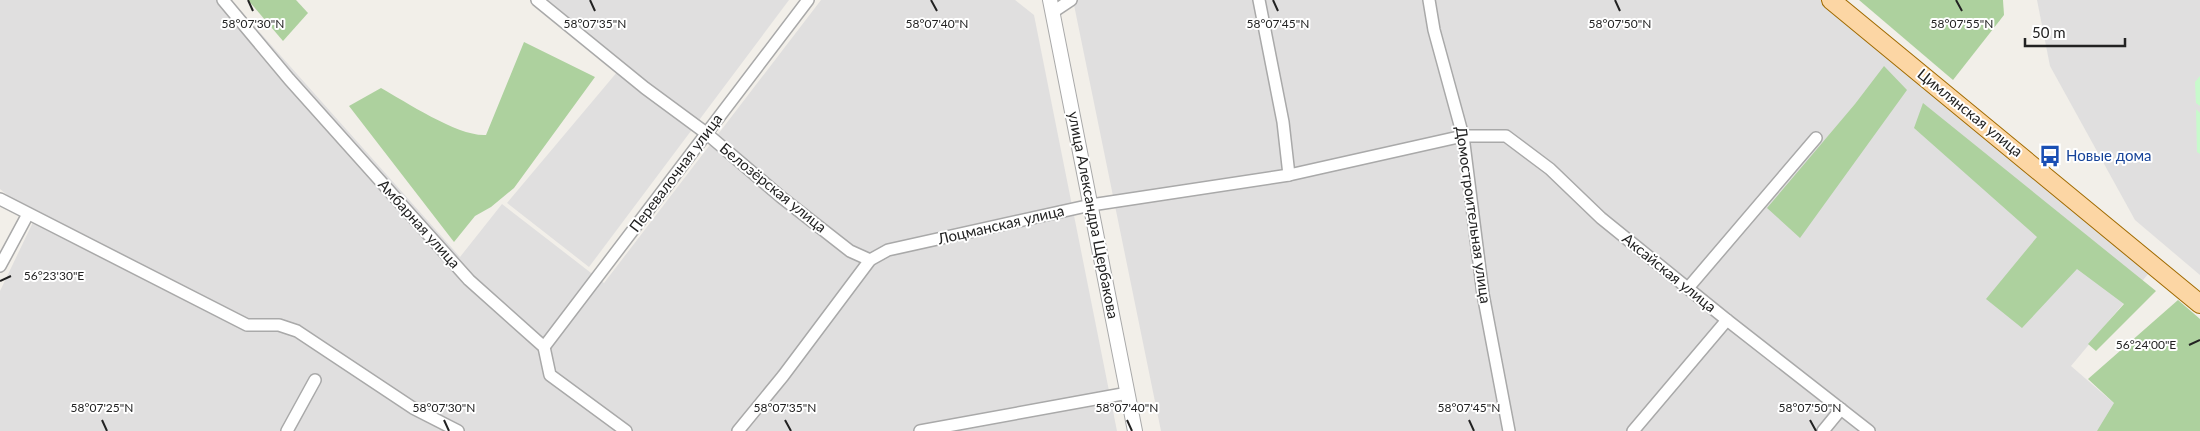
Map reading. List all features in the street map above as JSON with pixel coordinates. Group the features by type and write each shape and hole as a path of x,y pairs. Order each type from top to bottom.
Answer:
{"main road":[{"name":"Цимлянская улица","path":"1831,0 2200,304"}],"street":[{"name":"Амбарная улица","path":"223,0 289,79 469,280 544,347"},
{"name":"Белозёрская улица","path":"537,0 645,88 706,133 780,197 850,251 870,260"},
{"name":"Перевалочная улица","path":"544,347 808,0"},
{"path":"1051,6 1072,0"},
{"path":"1259,0 1283,122 1289,175"},
{"name":"Домостроительная улица","path":"1430,0 1434,30 1464,136 1483,294 1510,431"},
{"name":"улица Александра Щербакова","path":"1051,6 1135,431"},
{"name":"Лоцманская улица","path":"738,431 783,376 870,260 888,250 1091,205 1289,175 1464,136"},
{"name":"Аксайская улица","path":"1464,136 1506,136 1550,169 1601,218 1869,431"},
{"path":"1688,288 1816,138"},
{"path":"0,199 247,325 279,325 297,331 413,408 458,431"},
{"path":"0,266 28,214"},
{"path":"1633,431 1727,320"},
{"path":"544,347 550,376 626,431"},
{"path":"287,431 315,380"},
{"path":"920,431 1128,393"},
{"path":"1823,431 1841,409"}],"shaded area":[{"path":"0,0 231,0 460,257 502,204 604,283 821,0 1015,0 1034,15 1117,431 0,431 0,291 35,218 0,189"},
{"path":"545,0 789,0 589,267 507,203 623,65"},
{"path":"1073,0 1821,0 2149,273 2071,366 2146,431 1161,431"},
{"path":"2037,0 2200,0 2200,275 2135,220 2050,66"}],"green space":[{"path":"248,0 296,0 308,13 283,41"},
{"path":"1859,0 2003,0 2004,15 1953,80"},
{"path":"524,42 595,77 514,188 491,207 475,216 454,242 349,106 381,88 448,125 475,134 486,135"},
{"path":"1884,66 1907,90 1800,238 1767,208 1855,104"},
{"path":"2200,76 2200,106 2196,103 2195,82"},
{"path":"1923,103 2156,291 2096,351 2088,344 2124,304 2077,269 2022,328 1986,299 2037,237 1914,128"},
{"path":"2196,109 2200,113 2200,154 2197,152"},
{"path":"2178,300 2200,319 2200,431 2097,431 2114,403 2088,379"}],"place":[{"name":"Новые дома","path":"2050,156"}]}
